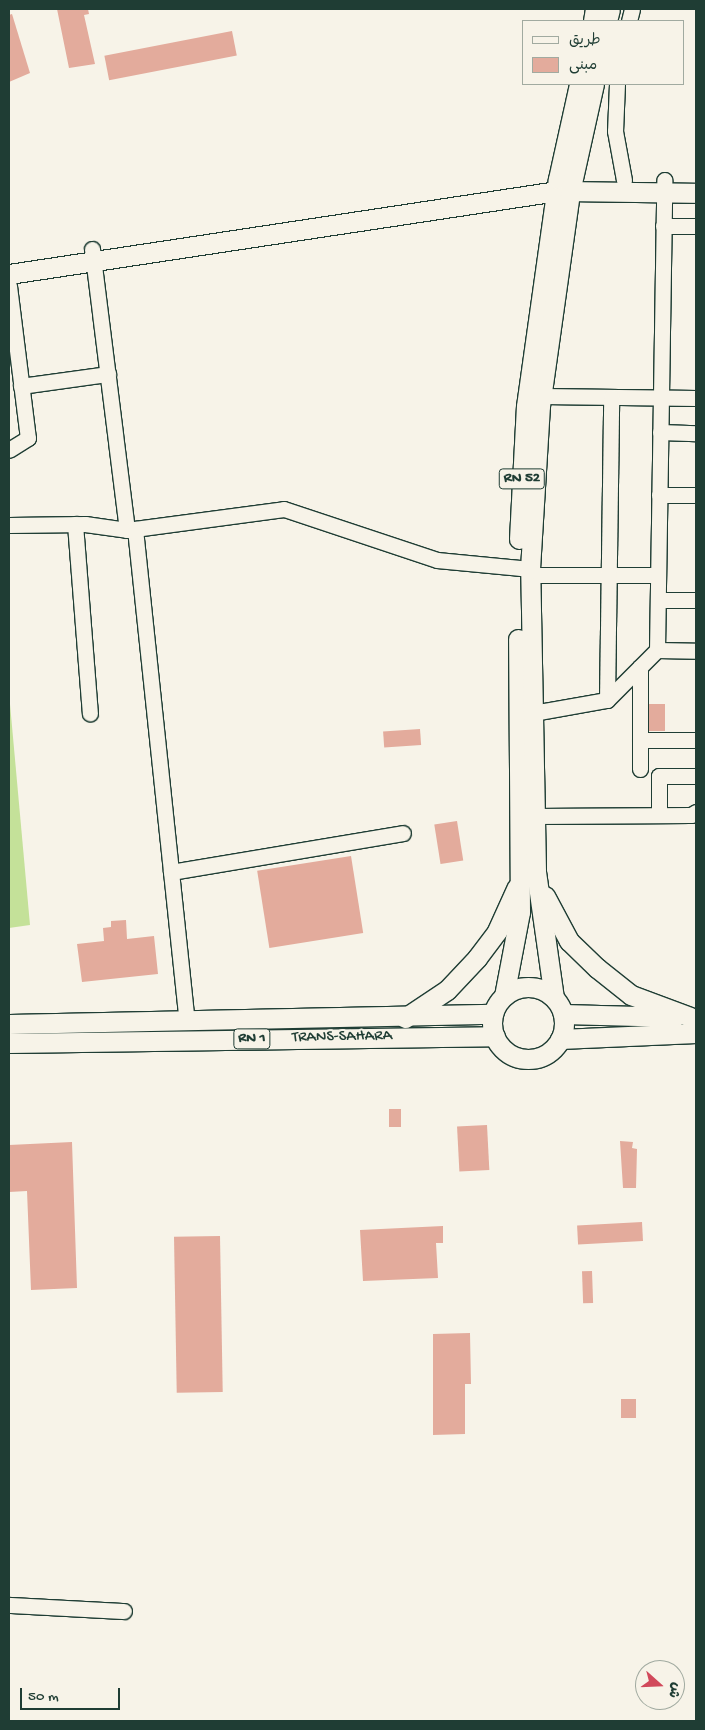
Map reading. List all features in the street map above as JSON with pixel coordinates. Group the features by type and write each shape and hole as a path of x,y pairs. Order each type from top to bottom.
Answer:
{"main road":[{"name":"RN 52","path":"528,875 535,816 533,713 526,571 542,396 565,185 579,85"},
{"name":"RN 52","path":"528,875 526,406 565,185 594,85"},
{"path":"9,274 93,256 565,185 624,180 696,193"},
{"path":"565,185 664,186 696,180"},
{"path":"9,262 93,256"},
{"path":"528,875 559,1006 560,1039 553,1048 532,1058 510,1054 495,1036 493,1014 504,996 528,875"},
{"path":"405,1018 447,990 477,958 497,932 528,875"},
{"path":"528,875 569,941 597,968 631,995 694,1022"},
{"path":"504,996 513,990 535,987 559,1006 694,1022"},
{"name":"TRANS-SAHARA","path":"9,1024 405,1018 493,1014"},
{"path":"560,1039 694,1022"},
{"name":"TRANS-SAHARA","path":"9,1043 495,1036"}],"street":[{"path":"617,85 615,131 624,180"},
{"path":"533,713 607,700 657,650 664,186"},
{"path":"663,226 696,226"},
{"path":"93,256 131,530 187,1021"},
{"path":"9,286 21,386 16,403 28,438 9,450"},
{"path":"21,386 108,374"},
{"path":"542,396 696,398"},
{"path":"607,700 611,397"},
{"path":"660,432 696,433"},
{"path":"659,495 696,495"},
{"path":"9,525 75,524 131,530 284,508 437,560 526,571 609,575 658,574"},
{"path":"75,524 90,713"},
{"path":"658,600 696,600"},
{"path":"657,650 696,651"},
{"path":"640,667 640,769"},
{"path":"640,740 696,740"},
{"path":"659,816 659,776 696,776"},
{"path":"535,816 659,816 696,812"},
{"path":"171,872 403,833"},
{"path":"9,1605 124,1611"}],"green space":[{"path":"9,693 30,925 9,928"}],"building":[{"path":"57,9 88,9 89,14 84,15 95,64 69,68"},
{"path":"12,14 30,73 9,82 9,15"},
{"path":"232,31 237,56 109,80 104,56"},
{"path":"649,704 665,704 665,731 649,731"},
{"path":"420,729 421,745 384,748 383,732"},
{"path":"457,821 463,861 441,864 434,825"},
{"path":"351,856 363,933 269,948 257,871"},
{"path":"126,920 127,939 154,936 158,974 82,982 77,944 104,941 103,928 111,927 111,921"},
{"path":"389,1109 401,1109 401,1127 389,1127"},
{"path":"487,1125 489,1170 459,1172 457,1127"},
{"path":"620,1141 633,1142 632,1148 637,1149 636,1188 623,1188"},
{"path":"72,1142 77,1288 31,1290 27,1191 9,1192 9,1145"},
{"path":"642,1222 643,1241 578,1244 577,1225"},
{"path":"443,1226 443,1243 436,1243 438,1278 363,1281 360,1230"},
{"path":"220,1236 223,1392 177,1393 174,1237"},
{"path":"582,1271 592,1271 593,1303 583,1303"},
{"path":"470,1333 471,1384 465,1384 465,1434 433,1435 433,1334"},
{"path":"621,1399 636,1399 636,1418 621,1418"}]}
